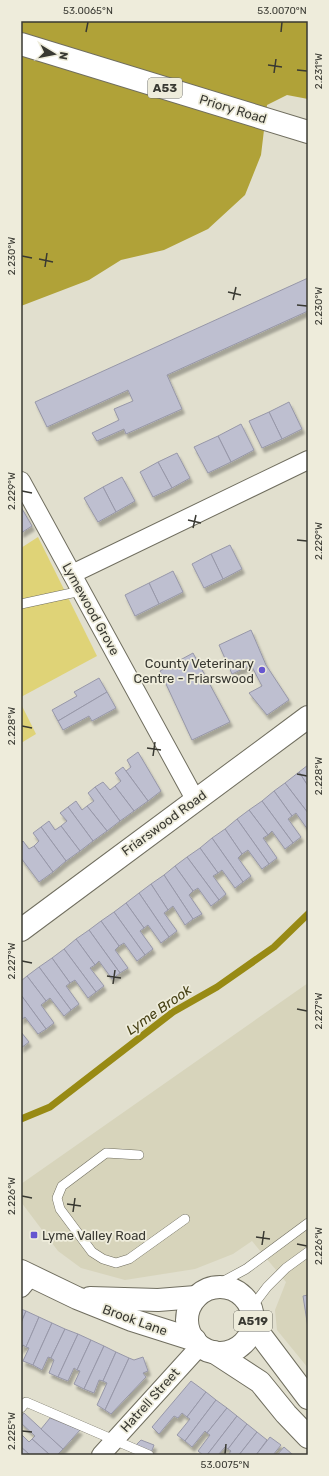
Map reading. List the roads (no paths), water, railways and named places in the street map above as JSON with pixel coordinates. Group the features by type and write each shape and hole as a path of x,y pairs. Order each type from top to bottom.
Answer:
{"main road":[{"name":"Priory Road","path":"21,44 308,132"},
{"name":"Friarswood Road","path":"21,930 308,717"},
{"name":"Brook Lane","path":"24,1278 203,1346 227,1352 239,1347 248,1337 252,1316"},
{"name":"Brook Lane","path":"77,1298 158,1300 201,1293 220,1287 233,1289 244,1296 252,1316 308,1398"},
{"name":"Brook Lane","path":"201,1293 190,1307 188,1318 189,1330 203,1346 260,1382 286,1414 308,1437"}],"street":[{"path":"72,574 308,460"},
{"name":"Lymewood Grove","path":"21,481 196,801"},
{"name":"Hatrell Street","path":"101,1455 203,1346"}],"lane":[{"path":"21,604 81,591"},
{"path":"139,1155 106,1153 62,1186 57,1198 60,1208 92,1252 103,1259 116,1263 129,1259 185,1219"},
{"path":"201,1293 246,1269 308,1223"},
{"path":"252,1316 267,1287 286,1268 306,1255"},
{"path":"23,1404 149,1455"}],"waterway":[{"name":"Lyme Brook","path":"21,1119 50,1107 173,1012 217,987 274,947 308,914"}],"place":[{"name":"County Veterinary Centre - Friarswood","path":"262,670"},
{"name":"Lyme Valley Road","path":"34,1235"}]}
